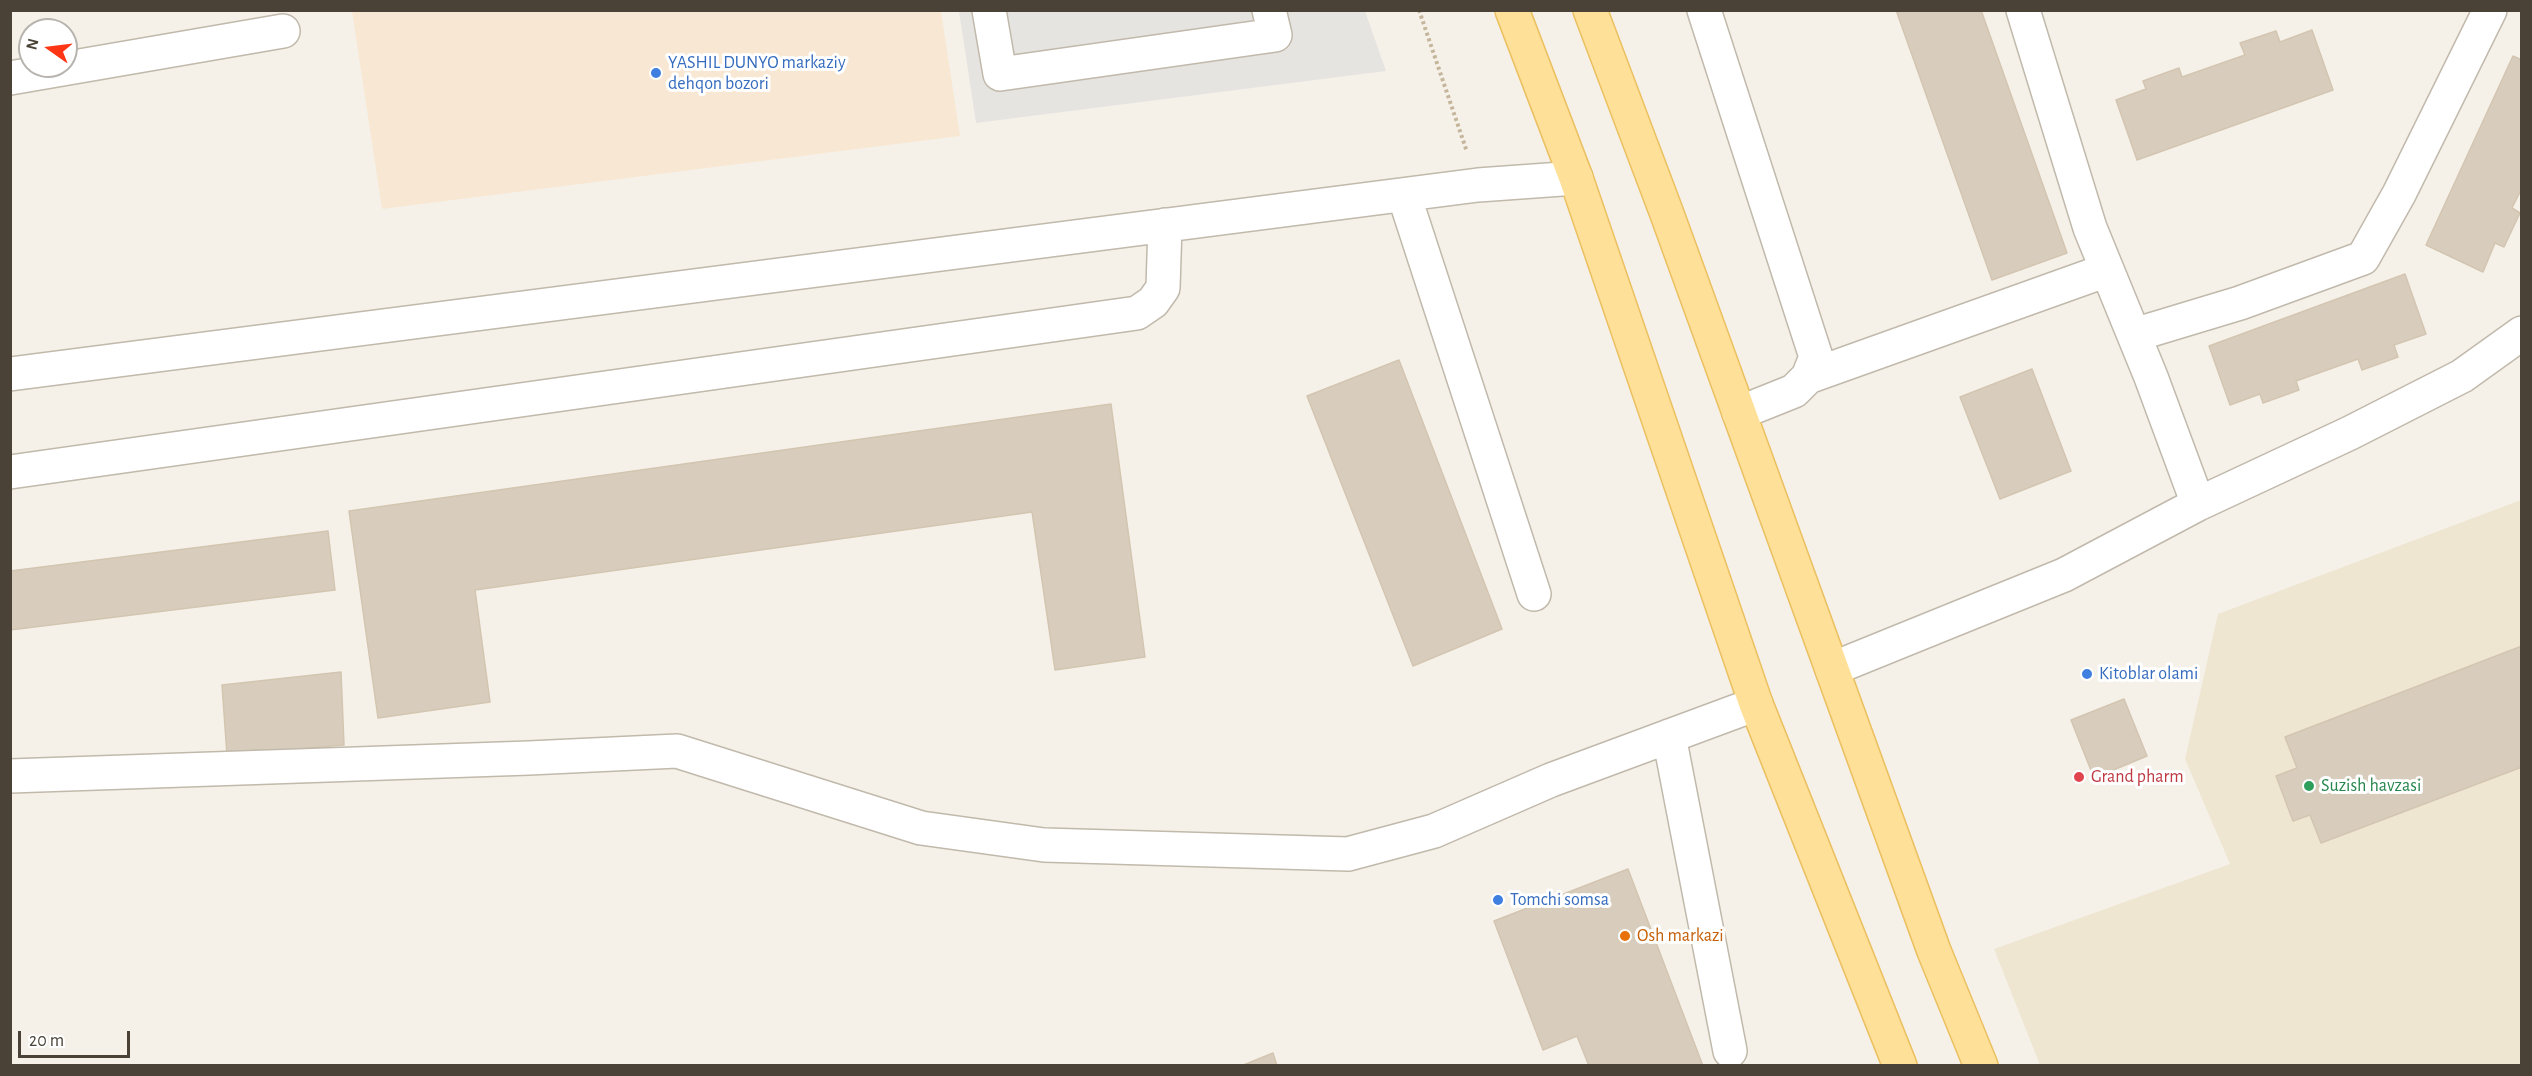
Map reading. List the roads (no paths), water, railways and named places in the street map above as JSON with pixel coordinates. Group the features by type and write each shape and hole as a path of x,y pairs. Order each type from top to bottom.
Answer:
{"main road":[{"path":"1512,10 1575,178 1756,704 1900,1065"},
{"path":"1590,10 1934,951 1981,1065"}],"street":[{"path":"989,10 1000,74 1275,35 1269,10"},
{"path":"1704,10 1816,357 1808,377 1794,391 1739,413"},
{"path":"2024,10 2090,228 2134,335 2198,504"},
{"path":"2134,335 2240,303 2363,258 2399,194 2490,10"},
{"path":"10,78 284,31"},
{"path":"10,374 1478,185 1575,178"},
{"path":"1404,195 1534,594"},
{"path":"10,472 1137,313 1154,302 1163,288 1165,225"},
{"path":"1808,377 2107,270"},
{"path":"1832,669 2064,575 2198,504 2462,376 2522,333"},
{"path":"10,776 677,751 921,828 1044,845 1348,854 1434,831 1551,780 1756,704"},
{"path":"1669,736 1730,1051"}],"place":[{"name":"YASHIL DUNYO markaziy dehqon bozori","path":"656,73"},
{"name":"Kitoblar olami","path":"2087,674"},
{"name":"Grand pharm","path":"2079,777"},
{"name":"Suzish havzasi","path":"2309,786"},
{"name":"Tomchi somsa","path":"1498,900"},
{"name":"Osh markazi","path":"1625,936"}]}
